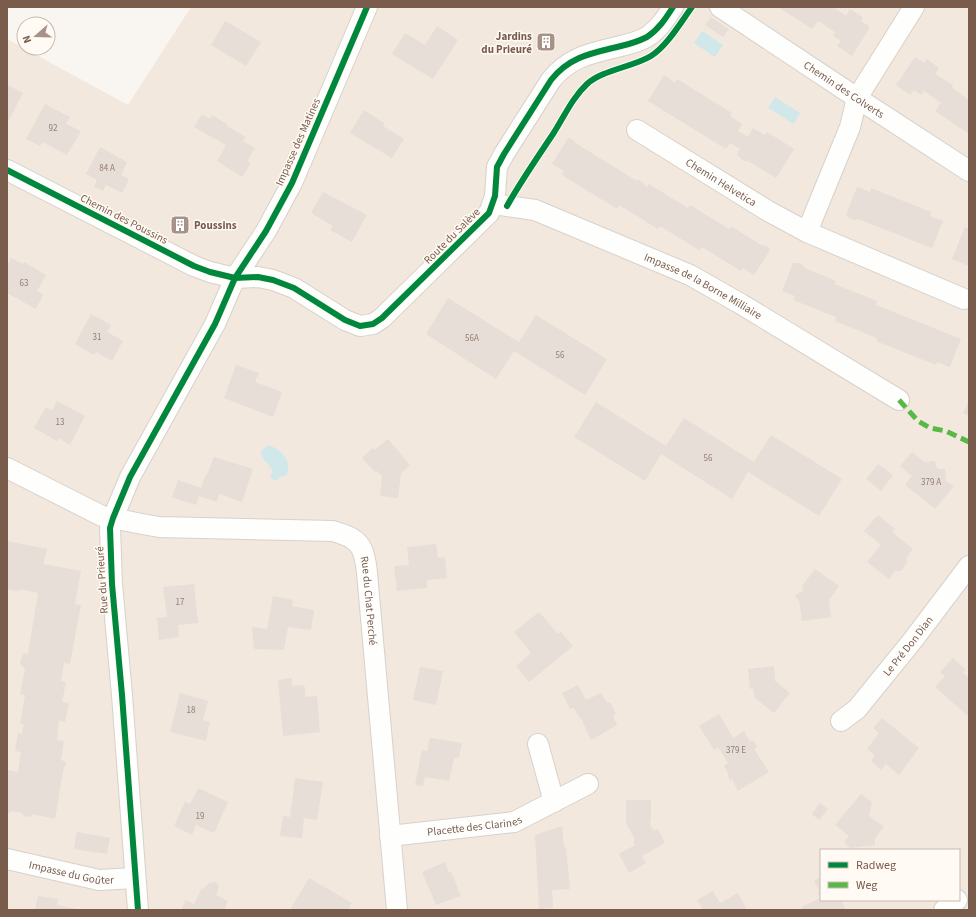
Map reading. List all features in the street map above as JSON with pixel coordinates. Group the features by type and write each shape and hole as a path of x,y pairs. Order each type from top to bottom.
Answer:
{"street":[{"name":"Impasse des Matines","path":"235,278 266,231 292,183 367,7"},
{"name":"Route du Salève","path":"235,278 258,276 273,280 294,288 346,320 360,326 373,324 382,318 489,214 493,204 497,167 528,114 559,70 573,60 588,54 634,42 647,37 661,25 673,7"},
{"name":"Chemin des Colverts","path":"720,7 969,171"},
{"path":"807,232 850,127 857,98 914,7"},
{"name":"Chemin Helvetica","path":"636,130 768,211 807,232 964,299"},
{"name":"Chemin des Poussins","path":"7,170 194,266 210,272 235,278"},
{"name":"Impasse de la Borne Milliaire","path":"493,204 535,210 690,275 741,304 899,400"},
{"name":"Rue du Prieuré","path":"138,910 112,584 110,528 130,477 215,324 235,278"},
{"name":"Rue du Chat Perché","path":"7,468 102,516 159,527 333,531 349,536 358,542 365,556 368,573 396,910"},
{"name":"Le Pré Don Dian","path":"841,721 857,709 913,640 969,566"},
{"path":"538,744 554,802"},
{"name":"Placette des Clarines","path":"390,836 514,822 588,784"},
{"name":"Impasse du Goûter","path":"8,862 99,880 135,878"},
{"path":"960,898 969,891"},
{"path":"944,910 955,901"}],"shaded area":[{"path":"191,7 969,7 969,910 7,910 7,39 16,44 16,56 38,56 128,105"}],"water":[{"path":"702,31 723,45 715,57 694,43"},
{"path":"775,97 800,113 794,124 768,108"},
{"path":"267,446 281,452 287,461 288,470 286,475 280,477 276,481 271,478 271,474 273,472 261,454 261,451"}],"building":[{"path":"778,7 833,7 846,16 850,9 863,17 861,21 870,27 852,56 837,46 841,41 833,36 835,32 818,21 812,29"},
{"path":"711,17 729,29 723,37 705,25"},
{"path":"225,21 261,42 246,66 211,45"},
{"path":"437,26 458,40 433,79 392,54 405,33 425,45"},
{"name":"Jardins du Prieuré","path":"548,35 553,40 545,49 540,44"},
{"path":"915,57 924,63 927,59 939,68 935,74 953,85 952,88 969,100 969,134 935,111 941,103 924,91 922,95 914,90 910,95 896,85"},
{"path":"664,75 675,83 677,79 732,113 730,116 742,124 738,131 748,137 753,128 765,135 767,132 794,149 776,178 748,161 744,161 740,158 737,154 740,149 730,143 726,149 648,101"},
{"path":"7,85 23,93 7,124"},
{"path":"45,104 70,117 66,124 81,131 67,155 43,142 40,146 26,139"},
{"path":"364,110 384,123 383,126 404,139 392,158 350,133"},
{"path":"202,114 210,119 212,115 228,125 227,126 246,137 243,141 255,148 247,161 251,163 242,177 217,161 226,145 194,127"},
{"path":"568,138 572,139 577,144 635,180 639,180 644,183 646,187 649,184 688,208 690,205 729,229 731,226 761,245 767,246 770,250 754,275 743,268 741,271 702,247 699,250 660,226 658,229 619,205 617,209 562,175 564,171 552,164"},
{"path":"100,147 127,162 121,175 129,179 122,193 106,185 103,191 94,187 97,180 86,174"},
{"path":"857,187 870,192 871,188 931,212 930,216 943,221 932,248 858,219 854,220 849,218 846,215"},
{"path":"323,192 367,215 352,242 330,230 333,226 311,213"},
{"name":"Poussins","path":"178,216 189,222 182,234 172,228"},
{"path":"965,227 969,229 969,266 952,259"},
{"path":"11,258 23,264 24,262 46,275 37,291 43,295 36,309 7,293 7,265"},
{"path":"793,263 803,265 805,268 836,281 834,284 877,301 876,305 961,339 950,367 937,362 936,365 876,341 877,338 835,321 836,317 793,300 795,296 782,291"},
{"path":"448,298 519,342 536,315 607,359 585,395 514,351 496,379 426,334"},
{"path":"91,314 111,325 107,332 123,341 112,361 96,352 94,355 75,344"},
{"path":"236,365 259,373 255,382 282,392 273,417 224,398"},
{"path":"57,401 85,416 70,445 59,438 57,441 34,428 46,407 52,411"},
{"path":"969,401 969,416 963,413"},
{"path":"596,402 666,446 684,418 754,462 771,435 842,479 819,516 748,472 732,499 661,454 645,481 574,437"},
{"path":"388,439 410,465 401,473 398,498 380,496 382,476 377,471 375,472 362,458 373,448 375,450"},
{"path":"912,452 924,462 935,461 936,467 939,469 945,469 946,481 954,486 935,509 905,485 912,476 900,466"},
{"path":"214,457 253,469 242,502 219,494 217,502 199,496 196,505 172,497 178,480 201,488"},
{"path":"878,464 893,475 881,491 866,479"},
{"path":"878,515 895,529 892,532 913,549 907,557 907,563 901,571 895,571 889,579 867,562 881,545 864,531"},
{"path":"7,541 47,549 43,564 81,571 75,604 81,605 70,664 64,663 61,681 66,682 62,702 69,703 65,722 59,721 57,740 64,741 61,760 66,762 66,766 64,766 55,819 32,814 31,817 24,816 22,813 11,811 11,813 7,812 7,770 18,772 21,752 15,751 18,733 22,734 24,724 20,724 25,695 20,694 25,669 20,663 23,653 28,654 38,593 20,589 19,591 10,590 7,588"},
{"path":"436,544 438,558 445,557 447,578 427,580 427,588 397,591 394,566 409,565 407,547"},
{"path":"815,569 839,586 829,600 831,617 802,621 799,600 795,597 798,593 803,592 802,586"},
{"path":"194,584 198,623 178,625 179,637 159,640 157,618 167,617 163,587"},
{"path":"273,596 293,600 292,606 314,610 311,630 288,627 284,650 254,649 252,627 267,629"},
{"path":"539,612 558,634 561,632 573,646 529,682 516,666 531,653 514,632"},
{"path":"953,658 966,670 963,673 969,678 969,717 935,687 945,676 940,672"},
{"path":"774,666 775,681 790,693 774,713 754,697 753,688 750,689 748,669"},
{"path":"420,667 443,671 436,705 413,700"},
{"path":"292,678 292,686 302,685 305,687 305,697 317,696 320,732 283,736 278,680"},
{"path":"578,685 586,700 601,693 607,703 610,702 616,714 613,716 617,725 591,740 581,718 580,719 574,708 570,709 562,693"},
{"path":"180,693 208,701 203,720 210,722 206,741 170,732"},
{"path":"719,714 733,738 744,731 750,742 753,740 757,747 754,749 769,772 738,791 732,779 730,781 729,775 724,766 728,763 718,747 714,750 699,726"},
{"path":"882,718 919,748 899,775 886,764 881,770 871,761 875,756 867,749 879,733 873,728"},
{"path":"430,738 462,743 459,758 454,758 449,781 425,777 423,786 415,785 422,750 427,751"},
{"path":"295,778 323,782 317,820 304,818 302,838 280,836 283,816 290,817"},
{"path":"198,788 228,802 214,833 196,825 192,835 174,826 185,802 190,804"},
{"path":"861,794 872,802 869,816 884,827 875,838 875,845 850,848 844,842 849,836 835,825"},
{"path":"626,800 651,800 651,823 649,823 654,831 658,829 665,843 642,856 646,863 629,873 619,854 635,845 633,841 635,840 626,823"},
{"path":"820,803 828,809 819,820 812,814"},
{"path":"562,826 564,847 566,847 570,889 552,890 553,908 539,909 535,835"},
{"path":"77,832 110,838 107,854 74,849"},
{"path":"445,862 461,896 436,905 422,872"},
{"path":"309,878 352,903 348,910 295,910 291,908"},
{"path":"820,878 820,892 814,881"},
{"path":"209,883 217,883 219,887 216,895 228,901 224,910 181,910 186,900 194,904 202,888 204,889"},
{"path":"713,891 720,903 738,893 747,910 703,910 697,900"},
{"path":"38,896 58,899 57,905 81,910 35,910"},
{"path":"820,898 820,901 842,901 846,910 803,910 801,907"}],"marked path":[{"path":"899,400 918,421 930,428 946,431 969,442"}],"cycle path":[{"path":"138,910 112,584 110,528 130,477 215,324 235,278 266,231 292,183 367,7"},
{"path":"7,170 194,266 210,272 235,278 258,277 273,280 294,288 345,320 360,326 373,324 382,318 489,213 495,196 497,167 551,80 558,72 574,61 583,57 647,37 659,27 673,7"},
{"path":"507,206 582,89 593,79 601,75 644,60 657,52 692,7"}],"place":[{"name":"Jardins du Prieuré","path":"546,42"},
{"name":"Poussins","path":"180,225"}]}
